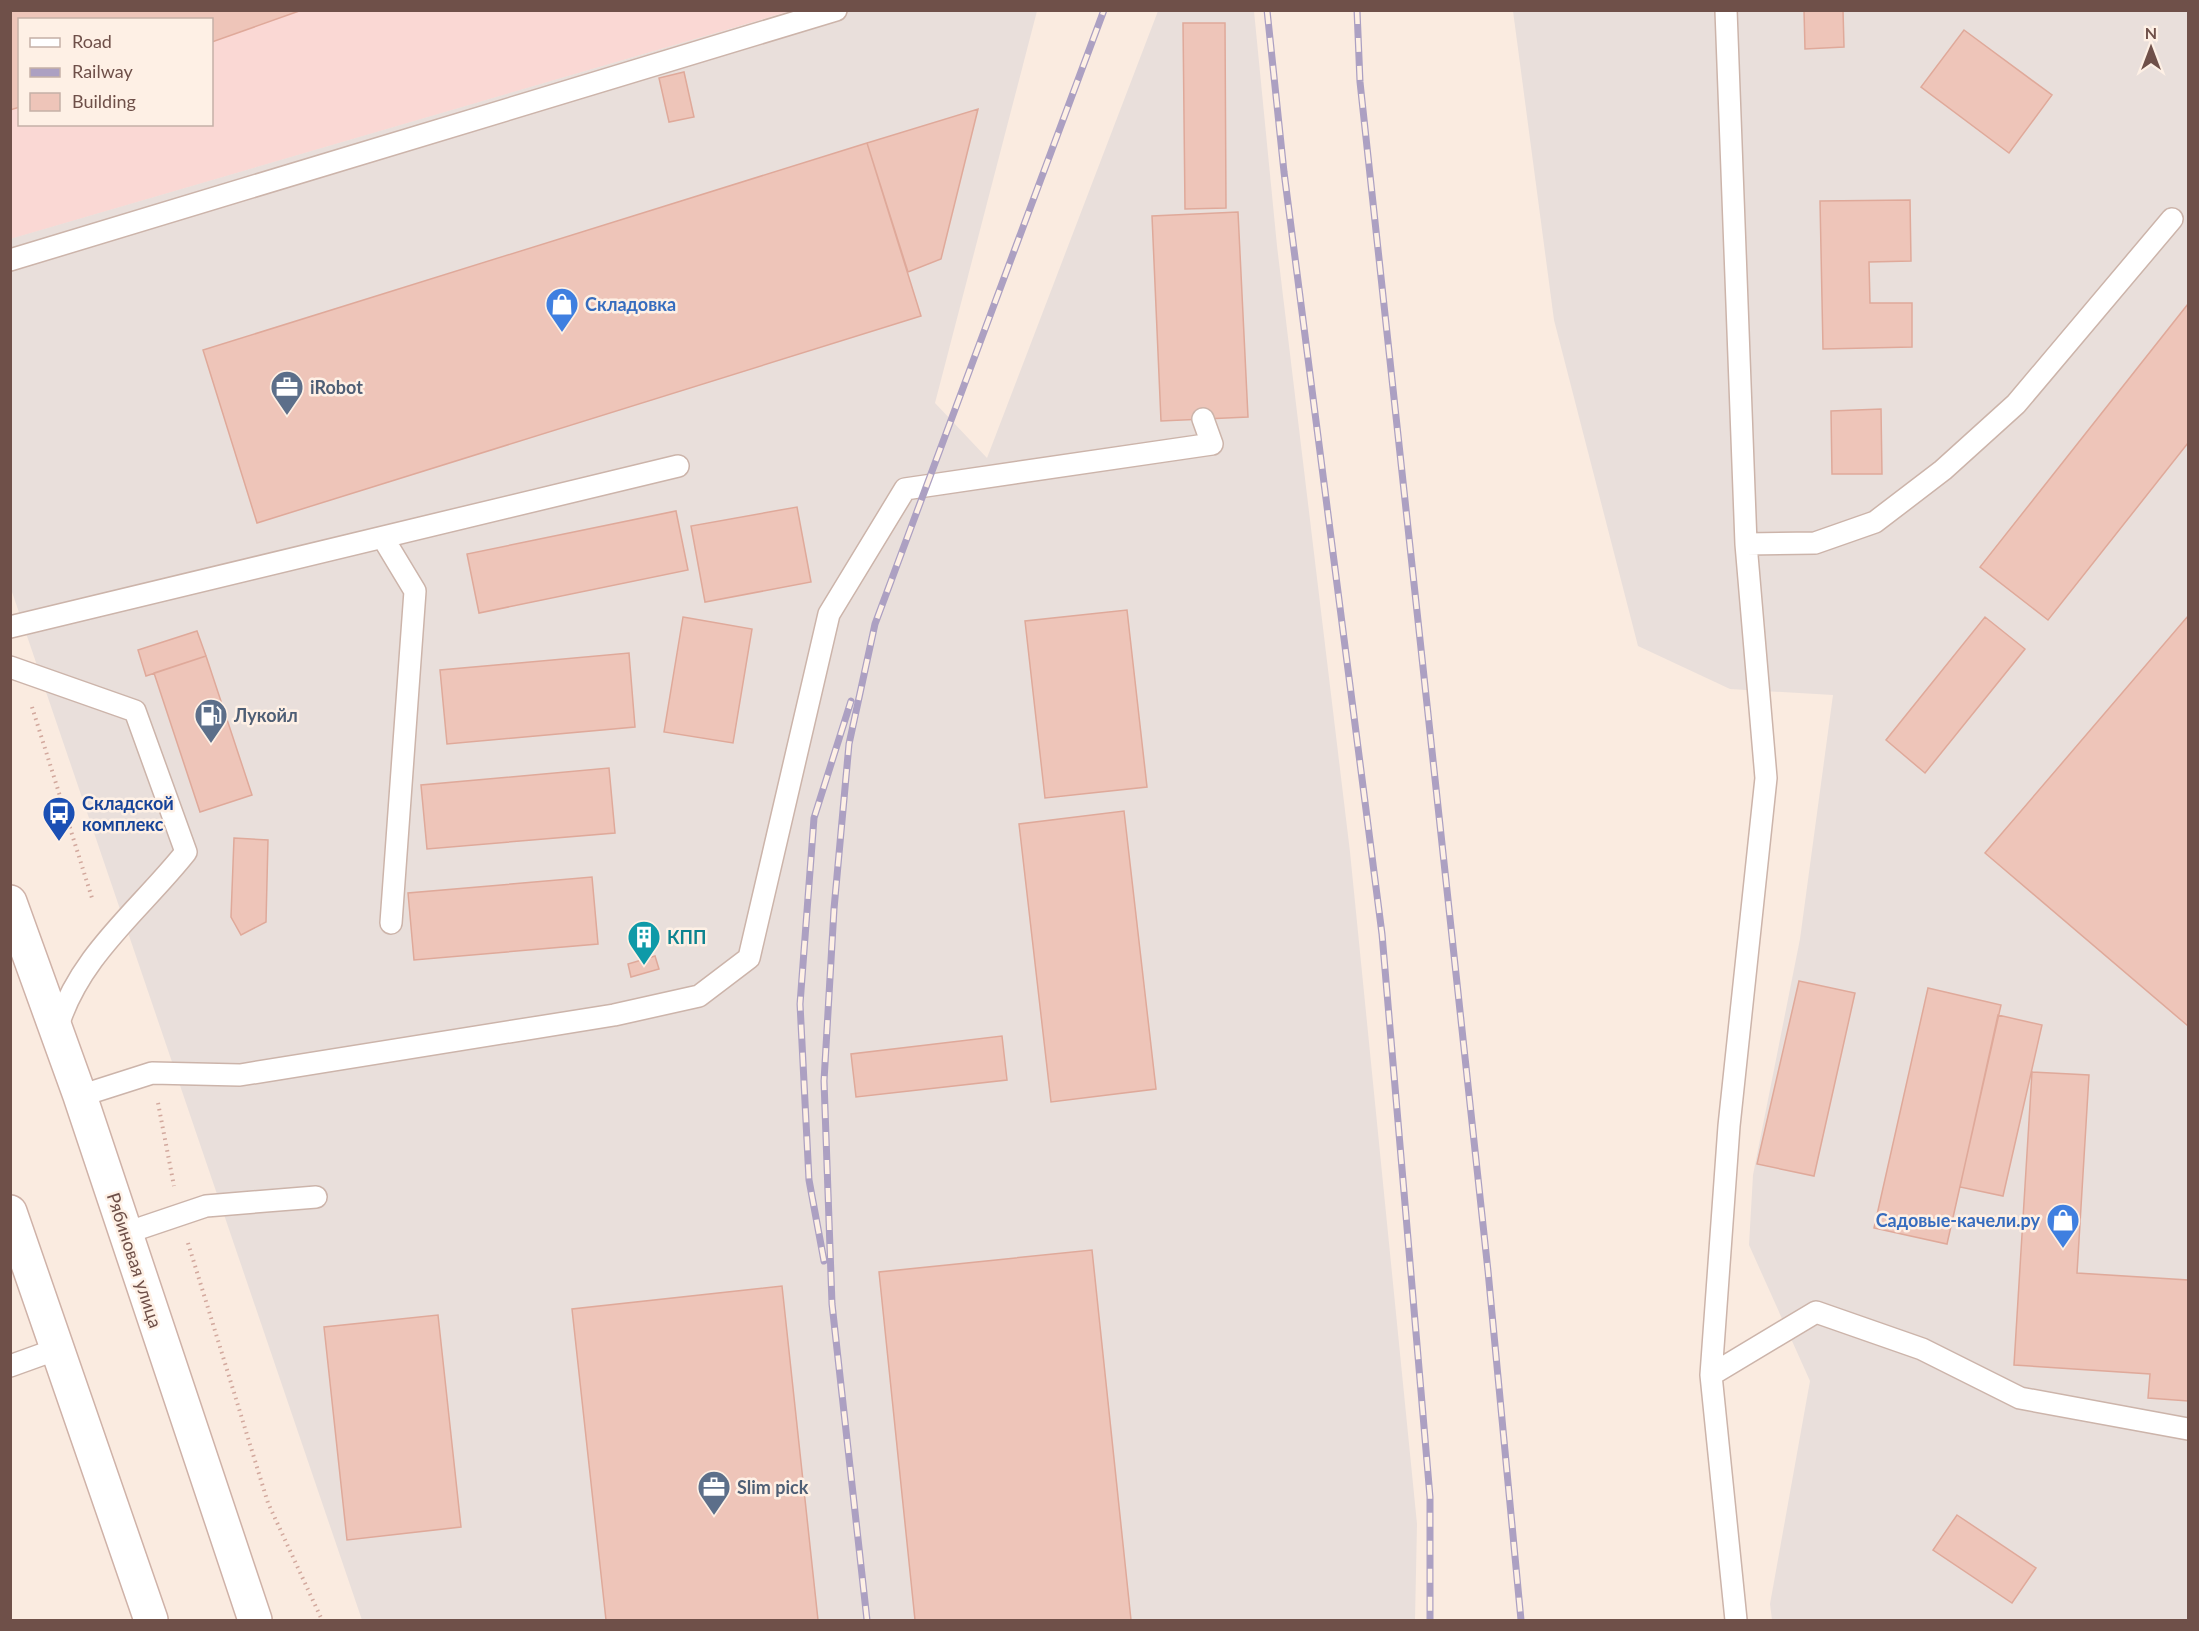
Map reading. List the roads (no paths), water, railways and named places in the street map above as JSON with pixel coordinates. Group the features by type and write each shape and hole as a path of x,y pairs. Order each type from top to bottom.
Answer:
{"main road":[{"name":"Рябиновая улица","path":"10,902 80,1096 255,1620"},
{"path":"10,1212 60,1348 151,1620"}],"lane":[{"path":"10,260 837,10"},
{"path":"1726,10 1746,544 1766,778 1729,1126 1711,1375 1736,1620"},
{"path":"1746,544 1815,543 1875,522 1935,477 2016,404 2172,219"},
{"path":"80,1096 152,1073 240,1075 614,1015 699,996 749,958 829,614 905,489 1212,444 1203,419"},
{"path":"10,627 678,466"},
{"path":"383,538 415,591 391,923"},
{"path":"16,670 135,711 186,852 162,883 109,937 65,1002 57,1029"},
{"path":"126,1233 206,1206 316,1197"},
{"path":"1711,1375 1816,1312 1922,1349 2019,1398 2188,1429"},
{"path":"10,1366 60,1348"}],"railway":[{"path":"867,1620 832,1304 824,1081 834,909 849,744 875,624 1104,10"},
{"path":"1267,10 1284,172 1382,934 1430,1497 1430,1620"},
{"path":"1357,10 1360,82 1488,1271 1521,1620"},
{"path":"824,1261 809,1180 800,1004 814,818 851,701"}],"place":[{"name":"Складовка","path":"562,333"},
{"name":"iRobot","path":"287,416"},
{"name":"Лукойл","path":"211,744"},
{"name":"Складской комплекс","path":"59,842"},
{"name":"КПП","path":"644,966"},
{"name":"Садовые-качели.ру","path":"2063,1249"},
{"name":"Slim pick","path":"714,1516"}]}
